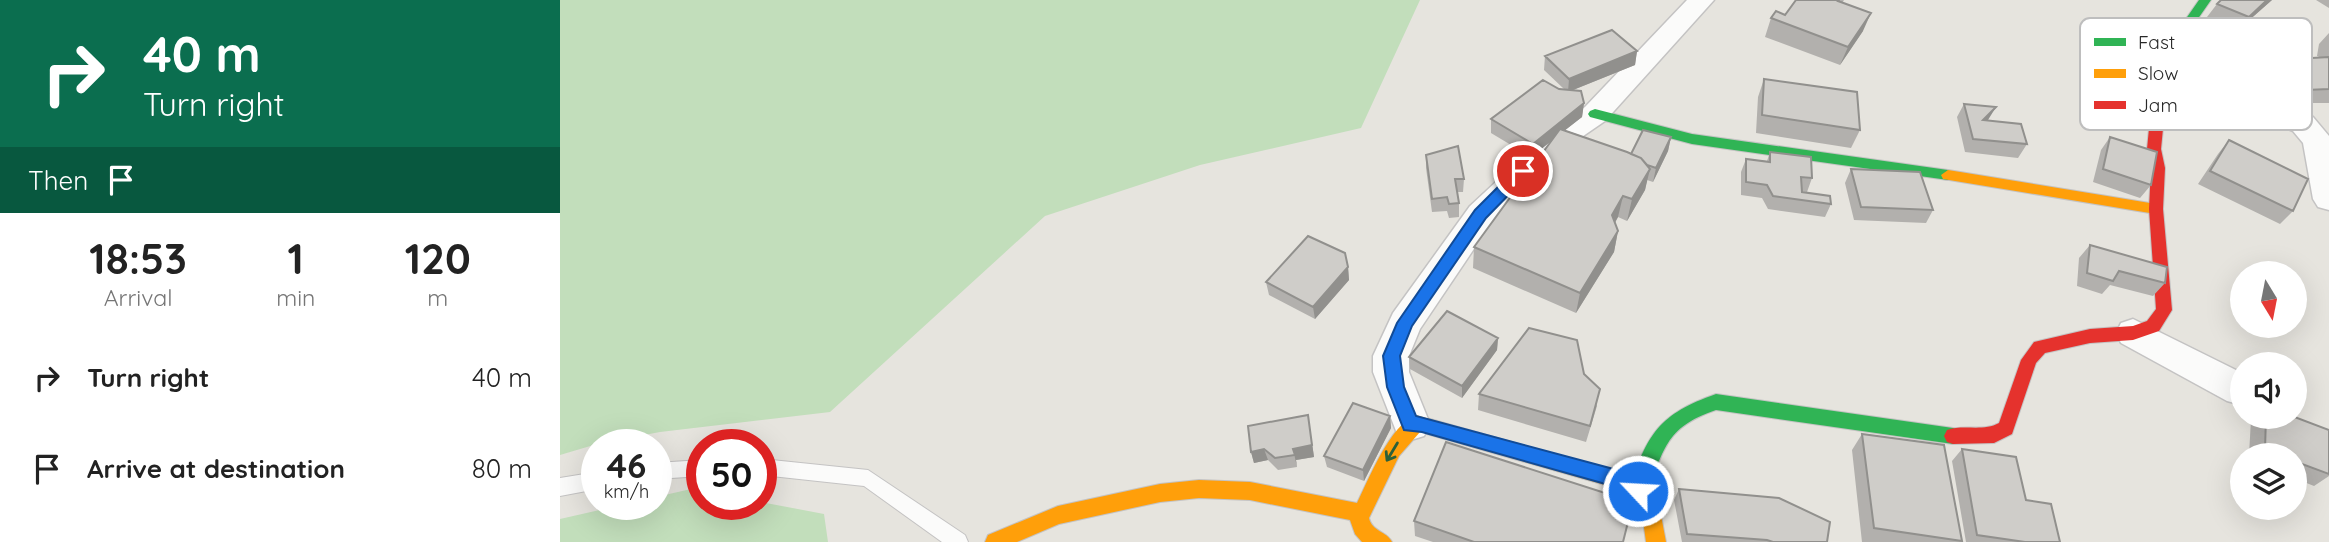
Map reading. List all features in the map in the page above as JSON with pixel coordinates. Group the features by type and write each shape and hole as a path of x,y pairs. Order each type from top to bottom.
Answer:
{"street":[{"path":"1411,424 1391,372 1391,356 1405,323 1481,214 1563,136 1595,114 1701,0"},
{"path":"2192,18 2205,0"},
{"path":"1595,114 1692,139 1856,160 2157,209"},
{"path":"1638,491 1647,456 1669,424 1682,413 1698,406 1716,402 1963,437 1994,435 2006,428 2029,359 2040,346 2090,336 2133,333 2153,326 2164,310 2155,130"},
{"path":"2307,130 2317,141 2329,199"},
{"path":"2133,333 2230,385"},
{"path":"1411,424 1422,424 1621,480 1638,491 1653,515 1656,542"},
{"path":"995,542 1058,515 1160,493 1199,489 1250,491 1374,534 1388,457 1411,424"}],"lane":[{"path":"777,469 868,478 958,542"},
{"path":"560,487 581,483"}],"green space":[{"path":"560,0 1420,0 1361,128 1200,165 1045,216 830,412 672,431 581,429 581,449 560,455"},
{"path":"686,490 686,520 777,520 777,505 824,514 828,542 560,542 560,519 581,514 581,520 672,520 672,493"}],"building":[{"path":"1796,0 1839,0 1871,13 1848,47 1771,18 1776,11 1785,15"},
{"path":"2221,0 2267,0 2249,17 2217,4"},
{"path":"1612,30 1637,51 1569,79 1545,56"},
{"path":"2329,57 2329,89 2312,90 2312,58"},
{"path":"1764,79 1857,92 1860,130 1762,115"},
{"path":"1543,80 1559,89 1581,91 1584,103 1533,144 1491,119"},
{"path":"1964,104 1996,107 1983,120 2021,124 2027,144 1973,139"},
{"path":"1560,129 1641,158 1650,169 1632,199 1623,196 1612,215 1618,231 1580,293 1474,247"},
{"path":"1643,130 1671,137 1656,168 1631,154"},
{"path":"2110,137 2157,152 2151,185 2103,169"},
{"path":"2229,140 2308,179 2293,211 2210,171"},
{"path":"1458,146 1464,179 1455,179 1459,203 1449,204 1447,197 1432,199 1426,155"},
{"path":"1770,152 1811,157 1812,178 1801,177 1802,192 1830,196 1831,204 1773,196 1767,185 1746,182 1746,159 1770,162"},
{"path":"1851,169 1920,172 1933,210 1861,207"},
{"path":"1308,236 1345,253 1348,267 1313,307 1266,282"},
{"path":"2090,245 2167,267 2165,283 2119,271 2113,281 2087,273"},
{"path":"1447,311 1498,338 1462,386 1409,357"},
{"path":"1529,328 1577,340 1584,374 1600,389 1590,426 1479,394"},
{"path":"1353,403 1390,416 1363,470 1324,456"},
{"path":"1308,415 1312,445 1293,449 1295,455 1275,458 1264,449 1251,452 1248,426"},
{"path":"2307,422 2329,430 2329,474 2307,466 2307,443 2265,443 2266,429 2307,429"},
{"path":"1862,434 1944,445 1962,541 1874,528"},
{"path":"1446,442 1633,502 1623,542 1474,542 1414,521"},
{"path":"1962,449 2016,457 2026,500 2051,504 2060,542 2025,542 1977,535"},
{"path":"1679,489 1779,498 1830,522 1827,542 1773,542 1687,534"}],"traffic: fast":[{"path":"2192,18 2205,0"},
{"path":"1595,114 1692,139 1948,175"},
{"path":"1638,490 1649,458 1664,433 1685,415 1716,402 1953,436"}],"traffic: slow":[{"path":"1948,175 2156,209"},
{"path":"1382,542 1366,534 1359,518 1393,450 1416,423 1632,484 1651,510 1656,542"},
{"path":"995,542 1058,515 1160,493 1199,489 1250,491 1361,513"}],"traffic: jam":[{"path":"1953,436 1994,435 2006,428 2029,360 2040,347 2090,336 2133,333 2153,326 2164,310 2156,209 2156,130"}],"route":[{"path":"1523,171 1481,214 1405,323 1391,356 1395,387 1411,424 1422,424 1621,480 1632,484 1638,491"}]}
